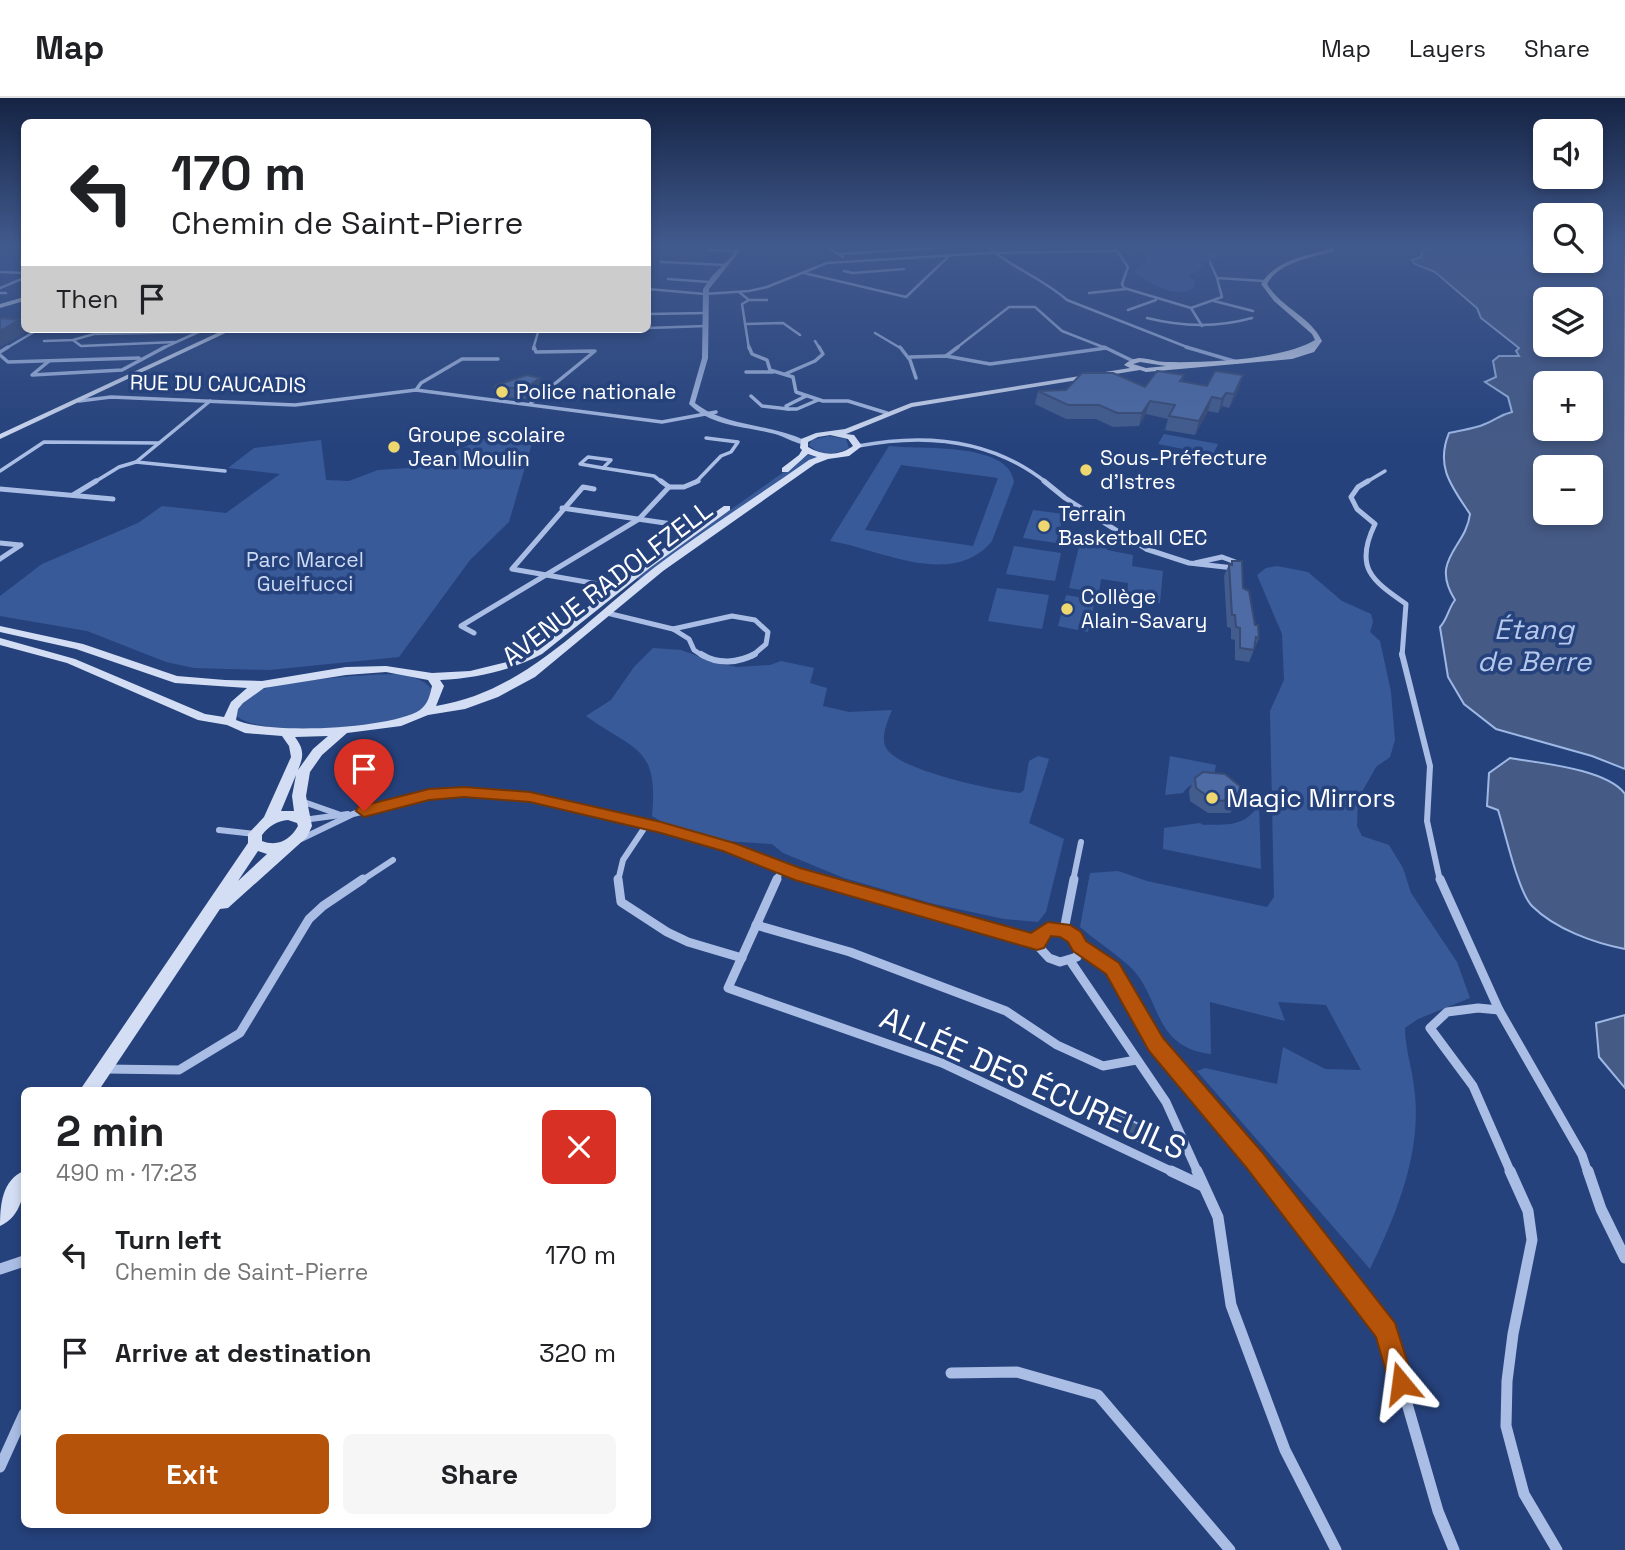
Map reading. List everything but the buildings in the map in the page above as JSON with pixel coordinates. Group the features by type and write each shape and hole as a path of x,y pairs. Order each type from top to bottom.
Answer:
{"main road":[{"path":"816,435 838,433 868,424 887,413 926,402 1115,373 1133,365 1155,366 1305,354 1316,348 1319,341 1313,330 1292,313"},
{"path":"0,431 213,333"},
{"path":"0,438 223,333"},
{"path":"838,433 856,441 868,424"},
{"name":"AVENUE RADOLFZELL","path":"0,629 79,646 175,680 262,685 359,671 408,671 432,677 470,675 519,663 554,641 615,590 693,531 797,461 816,435"},
{"name":"AVENUE RADOLFZELL","path":"0,641 71,661 202,717 230,722 246,729 286,733 342,732 401,722 425,712 461,706 494,694 531,674 689,547 813,462 827,456 846,454 856,441"},
{"path":"805,447 827,456"},
{"path":"425,712 434,701 438,686 432,677"},
{"path":"230,722 229,712 237,700 262,685"},
{"path":"205,922 302,834 305,826 302,819 300,780 319,748 342,732"},
{"path":"91,1087 205,922 255,839 270,820 297,757 295,747 286,733"},
{"path":"270,820 286,815 302,819"},
{"path":"255,839 269,849 286,847"},
{"path":"0,1216 21,1185"}],"street":[{"path":"651,314 706,313 705,358 692,404 712,414 787,435 805,447"},
{"path":"743,313 748,349 752,354 767,360 770,370 793,377 796,392 818,400 848,401 887,413"},
{"path":"946,356 1002,313"},
{"path":"1041,313 1062,331 1108,348 1133,365"},
{"path":"1098,313 1165,340 1234,360"},
{"path":"1194,313 1202,326"},
{"path":"1147,318 1168,324 1202,326 1229,325 1252,318"},
{"path":"745,324 783,323 800,334"},
{"path":"0,326 21,326"},
{"path":"651,328 706,326"},
{"path":"875,332 901,346 910,357 916,378"},
{"path":"8,362 0,354 33,333"},
{"path":"44,341 73,340 105,334 152,333"},
{"path":"49,361 32,374 125,372 140,358 197,333"},
{"path":"530,404 595,351 536,352 533,350 538,333"},
{"path":"73,340 81,345 175,342"},
{"path":"785,374 823,354 815,341"},
{"path":"910,357 946,356 998,364 1108,348"},
{"path":"0,367 8,362 140,358"},
{"path":"416,390 421,383 462,359 498,359"},
{"path":"746,372 774,371"},
{"name":"RUE DU CAUCADIS","path":"110,387 111,397"},
{"name":"RUE DU CAUCADIS","path":"79,401 111,397 295,405 416,390 662,422 712,414"},
{"path":"751,396 756,404 773,409 797,409 818,400"},
{"path":"788,409 786,406 806,396"},
{"path":"73,495 119,467 136,462 211,401"},
{"path":"712,414 790,433 816,435"},
{"path":"603,468 611,460 588,457 580,464 603,468 654,476 669,487 691,485 721,456 731,452 738,442 706,438"},
{"path":"856,441 930,438 974,444 1016,461 1085,512 1111,525 1145,548 1195,563 1226,568 1234,568 1238,563 1222,557 1195,563"},
{"path":"0,471 44,442 160,443"},
{"path":"136,462 225,471"},
{"path":"1385,471 1359,487 1351,497 1357,509 1375,524 1366,541 1365,567 1373,580 1406,604 1402,655 1430,766 1427,821 1447,898 1499,1010 1582,1155 1601,1209 1625,1258"},
{"path":"594,489 583,487 562,508 544,534 513,569 615,590"},
{"path":"474,633 461,626 639,519 669,487"},
{"path":"0,489 113,499"},
{"path":"562,508 672,524 693,531"},
{"path":"0,544 21,545 0,559"},
{"path":"607,613 673,629 689,639 690,647 696,653 719,662 747,659 766,647 769,639 763,626 744,617 720,617 699,625 673,629"},
{"path":"286,847 353,814 429,795 464,792 530,797 647,824 728,847 782,868 1037,942"},
{"path":"301,802 339,814"},
{"path":"302,819 353,814"},
{"path":"647,824 618,870 617,886 621,902 667,932 688,942 742,958"},
{"path":"219,830 255,839"},
{"path":"1064,930 1081,842"},
{"path":"104,1069 179,1070 240,1033 309,919 323,906 393,860"},
{"name":"ALLÉE DES ÉCUREUILS","path":"782,868 728,988 942,1063 1204,1186"},
{"path":"756,925 850,952 1006,1011 1057,1045 1095,1064 1102,1066 1136,1060"},
{"path":"1080,946 1077,957 1071,962 1057,963 1042,955 1037,942 1039,935 1048,929 1064,930 1074,937 1080,946 1112,969 1156,1045 1254,1159 1386,1331 1438,1511 1454,1550"},
{"path":"1071,962 1166,1102 1218,1217 1231,1305 1285,1450 1336,1550"},
{"path":"1499,1010 1478,1008 1447,1012 1430,1028 1473,1086 1528,1211 1532,1240 1513,1334 1507,1381 1506,1426 1524,1494 1557,1550"},
{"path":"0,1269 21,1262"},
{"path":"951,1373 1017,1372 1098,1395 1230,1550"},
{"path":"0,1467 21,1421"}],"green space":[{"name":"Parc Marcel Guelfucci","path":"503,430 541,435 532,443 509,522 470,560 399,657 269,670 194,668 166,662 87,631 0,616 0,596 42,564 138,523 162,506 226,513 280,474 228,468 254,448 321,440 326,480 349,481 378,470 425,467"},
{"path":"1164,434 1218,444 1213,455 1158,444"},
{"path":"829,436 846,439 849,448 828,453 813,449 809,445 812,440"},
{"path":"889,446 940,448 980,454 996,460 1008,469 1014,482 992,541 976,555 957,563 914,562 830,541","holes":["901,465 998,478 973,546 865,530"]},
{"path":"808,455 817,457 642,579 634,578"},
{"name":"Terrain Basketball CEC","path":"1033,510 1064,514 1056,543 1023,538"},
{"path":"1082,534 1109,538 1107,550 1133,555 1132,566 1163,571 1160,603 1127,597 1128,583 1101,579 1099,593 1069,588"},
{"path":"1014,546 1061,553 1055,581 1006,574"},
{"path":"1277,566 1308,572 1342,601 1371,614 1373,622 1370,632 1380,641 1391,692 1395,740 1390,757 1376,767 1358,799 1357,826 1362,836 1389,845 1403,868 1411,893 1457,962 1470,998 1418,1019 1405,1028 1414,1087 1415,1134 1406,1181 1390,1226 1370,1269 1197,1071 1205,1068 1277,1084 1283,1047 1325,1069 1361,1070 1326,1005 1278,1002 1285,1021 1210,1002 1211,1054 1191,1049 1167,1031 1138,976 1080,927 1090,873 1118,871 1147,881 1267,907 1274,897 1270,711 1284,680 1282,634 1257,575 1266,568"},
{"path":"997,588 1049,595 1042,629 988,621"},
{"path":"1066,595 1095,600 1088,632 1058,626"},
{"path":"653,648 681,650 737,667 770,665 781,661 814,668 810,683 827,688 823,706 849,712 892,710 884,732 884,742 892,755 947,778 1020,793 1024,790 1029,761 1038,756 1049,759 1029,823 1064,839 1046,912 1038,922 1004,919 934,904 844,878 783,853 772,844 724,841 681,833 652,816 653,793 647,762 630,744 586,716 611,700 634,667"},
{"path":"401,674 424,682 434,693 422,711 385,723 295,729 247,722 235,714 247,697 265,688 325,679"},
{"path":"1170,756 1216,765 1213,780 1192,785 1183,793 1165,795"},
{"path":"1259,805 1261,869 1163,849 1164,828 1200,823 1234,823 1247,818"}],"water":[{"name":"Étang de Berre","path":"1479,313 1533,313 1533,357 1603,357 1603,313 1625,313 1625,769 1592,756 1496,729 1464,704 1448,677 1440,627 1455,600 1448,586 1447,564 1467,526 1470,514 1448,476 1445,445 1449,433 1481,426 1512,412 1508,397 1485,382 1496,377 1493,361 1499,356 1519,356 1516,351 1519,348 1481,318"},
{"path":"1510,758 1588,773 1616,785 1625,794 1625,949 1588,939 1563,928 1541,914 1527,899 1498,810 1487,806 1489,773"},
{"path":"1625,1015 1625,1088 1599,1057 1596,1023"},
{"path":"1117,1114 1154,1131 1150,1147 1111,1128"}],"place":[{"name":"Police nationale","path":"502,392"},
{"name":"Groupe scolaire Jean Moulin","path":"394,447"},
{"name":"Sous-Préfecture d'Istres","path":"1086,470"},
{"name":"Terrain Basketball CEC","path":"1044,526"},
{"name":"Collège Alain-Savary","path":"1067,609"},
{"name":"Magic Mirrors","path":"1212,798"}],"route":[{"path":"364,811 429,795 464,792 530,797 661,827 728,847 795,873 1037,942 1039,935 1048,929 1064,930 1074,937 1080,946 1112,969 1156,1045 1254,1159 1386,1331 1401,1383"}]}
